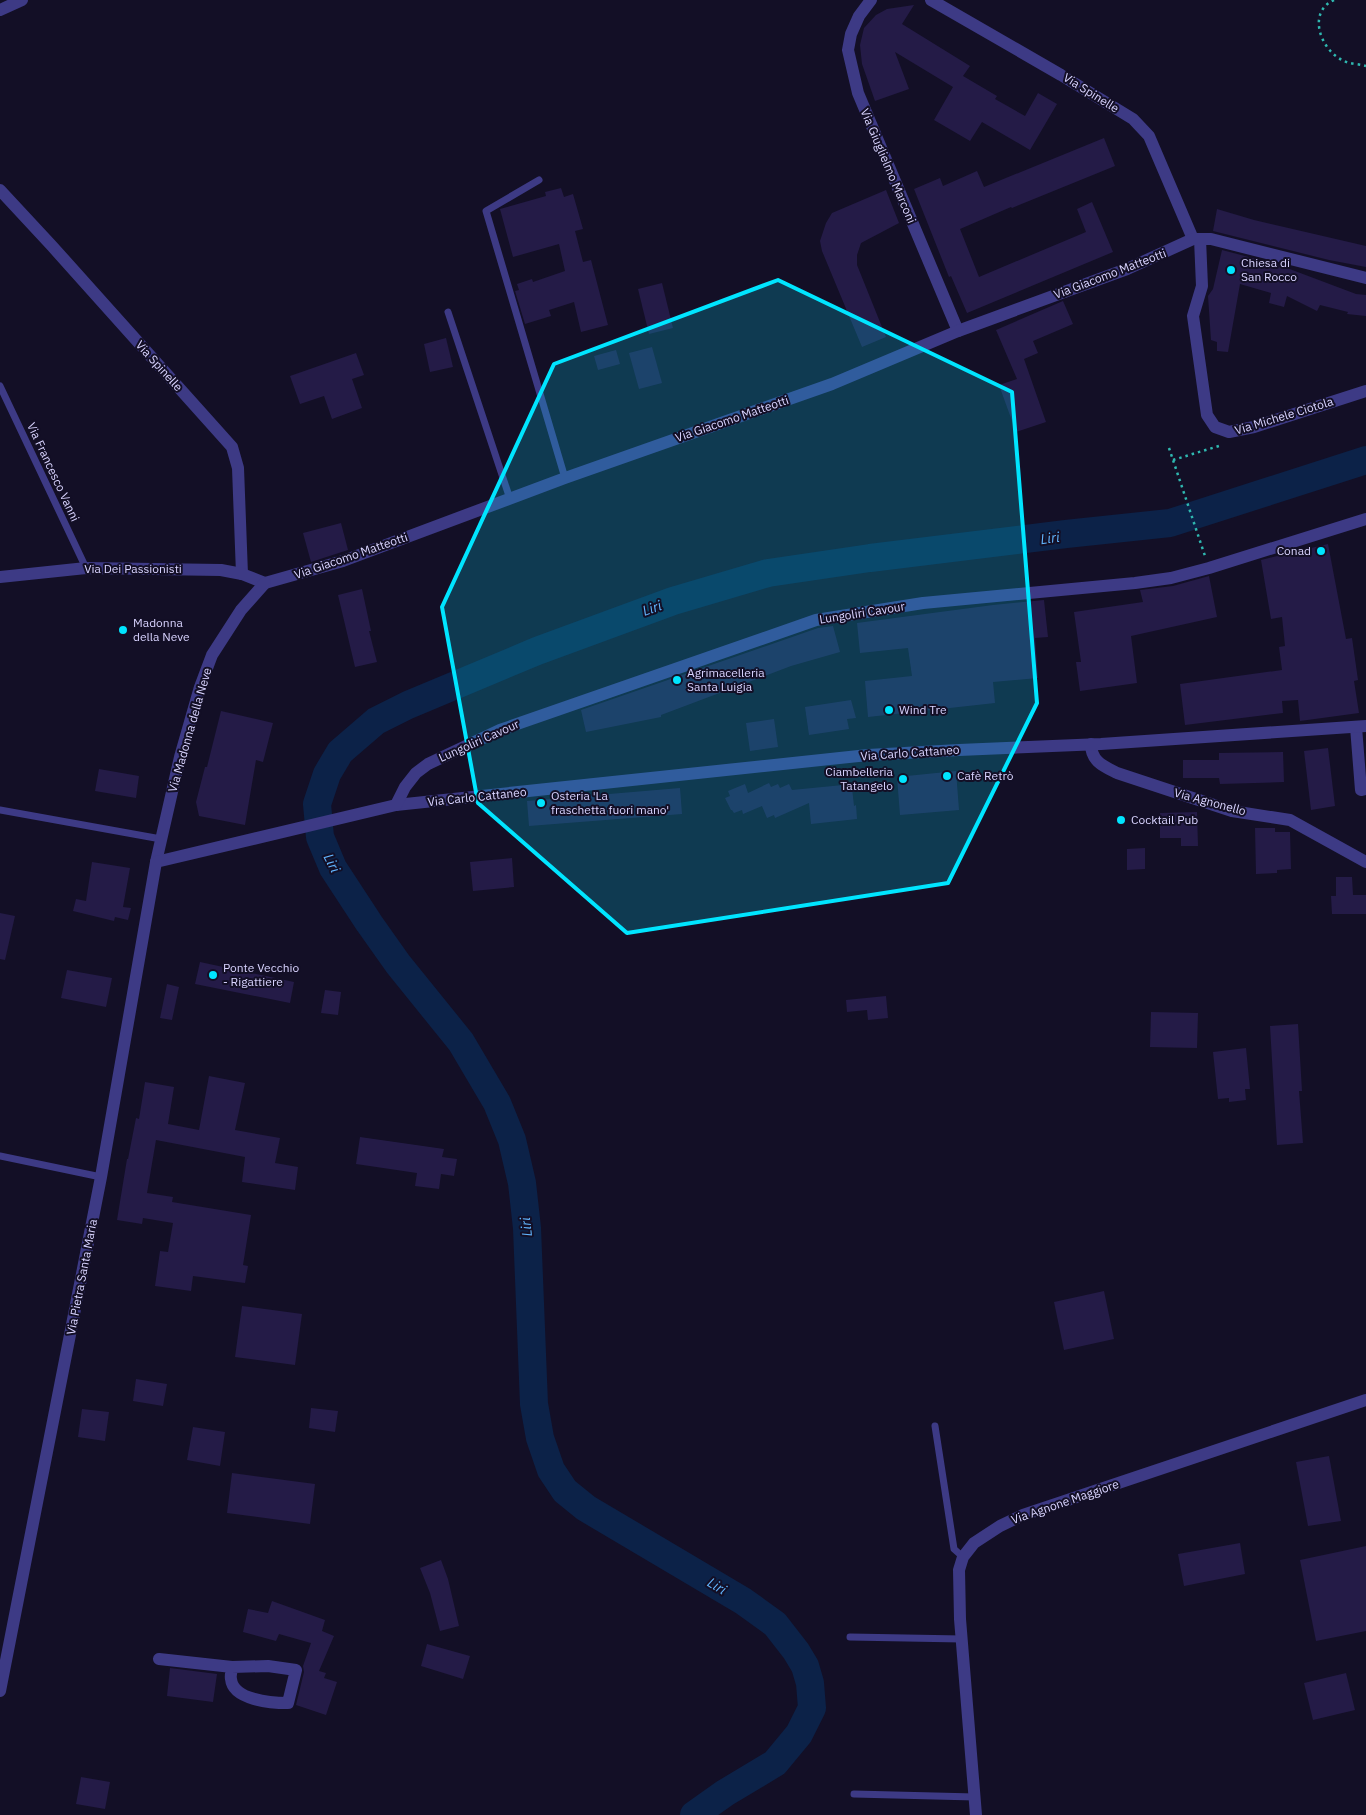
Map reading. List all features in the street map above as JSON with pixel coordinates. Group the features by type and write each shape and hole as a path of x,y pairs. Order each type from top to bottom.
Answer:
{"street":[{"path":"0,10 22,0"},
{"name":"Via Giuglielmo Marconi","path":"871,0 859,16 850,34 848,50 858,93 958,331"},
{"name":"Via Spinelle","path":"931,0 1133,119 1149,136 1197,239"},
{"name":"Via Spinelle","path":"0,190 232,447 238,468 242,574"},
{"path":"1197,239 1211,239 1244,246 1366,278"},
{"name":"Via Giacomo Matteotti","path":"265,583 343,561 565,478 832,384 958,331 1128,269 1197,239"},
{"name":"Via Michele Ciotola","path":"1197,239 1202,286 1193,316 1207,415 1215,426 1229,432 1254,427 1366,391"},
{"name":"Lungoliri Cavour","path":"396,805 405,786 416,773 428,764 500,730 816,620 923,603 1171,578 1366,519"},
{"name":"Via Dei Passionisti","path":"0,577 86,568 221,570 242,574 265,583"},
{"name":"Via Madonna della Neve","path":"156,862 180,757 200,687 212,655 241,610 265,583"},
{"path":"1361,727 1361,790 1366,790"},
{"name":"Via Carlo Cattaneo","path":"156,862 396,805 868,755 1091,744 1361,727"},
{"name":"Via Agnonello","path":"1091,744 1094,758 1102,766 1117,774 1232,810 1290,820 1366,862"},
{"name":"Via Pietra Santa Maria","path":"0,1691 102,1177 156,862"},
{"name":"Via Agnone Maggiore","path":"963,1557 974,1543 987,1533 1023,1515 1366,1400"},
{"path":"963,1557 959,1570 962,1639 976,1815"},
{"path":"159,1659 232,1667 274,1666 296,1670 288,1703 242,1696 236,1690 231,1680 232,1667"}],"lane":[{"path":"539,180 486,211 565,478"},
{"path":"448,312 510,499"},
{"name":"Via Francesco Vanni","path":"0,386 86,568"},
{"path":"0,810 161,839"},
{"path":"0,1156 102,1177"},
{"path":"935,1426 954,1549 963,1557"},
{"path":"850,1637 962,1639"},
{"path":"854,1794 974,1797"}],"path":[{"path":"1334,0 1328,2 1321,10 1318,21 1319,32 1324,43 1342,60 1366,66"},
{"path":"1173,460 1227,443"},
{"path":"1169,448 1207,562"}],"highlighted area":[{"path":"778,280 1012,392 1037,703 948,883 627,933 478,803 442,607 554,364"}],"building":[{"path":"914,5 902,24 970,66 963,76 997,96 995,99 1025,116 1038,93 1057,104 1030,150 982,122 970,141 934,120 953,87 895,52 909,89 875,101 862,64 860,45 864,28 876,15 887,9"},
{"path":"1104,138 1115,166 960,229 979,277 1086,232 1077,209 1092,202 1113,252 967,313 951,276 949,277 914,189 940,178 943,186 977,171 984,187"},
{"path":"561,188 564,197 573,194 583,229 575,231 583,262 591,260 608,325 581,332 574,302 549,310 551,316 525,324 515,291 519,290 517,284 532,279 533,282 565,271 559,244 513,257 500,209 546,196 545,192"},
{"path":"886,190 899,223 861,243 857,255 857,265 886,337 862,347 822,251 820,241 826,223 832,213"},
{"path":"1217,209 1254,220 1366,246 1366,267 1329,260 1213,231"},
{"path":"1222,250 1279,265 1356,294 1366,295 1366,316 1347,314 1348,312 1320,305 1317,311 1287,296 1284,307 1269,303 1271,293 1240,284 1228,352 1217,351 1217,342 1211,340 1208,296 1213,289"},
{"path":"662,283 673,328 649,334 638,289"},
{"path":"1063,301 1073,324 1033,341 1038,353 1024,359 1046,422 1016,432 999,385 1017,379 996,330"},
{"path":"446,338 453,367 430,372 424,344"},
{"path":"652,347 662,383 639,389 629,353"},
{"path":"616,350 620,364 598,370 594,356"},
{"path":"356,353 364,375 352,379 362,408 332,419 324,396 300,404 290,376"},
{"path":"341,523 348,550 311,562 303,533"},
{"path":"1328,544 1346,639 1352,638 1358,680 1354,681 1359,713 1300,721 1298,700 1282,701 1283,713 1185,725 1180,684 1282,670 1279,647 1285,646 1282,617 1271,619 1261,560"},
{"path":"1209,576 1217,617 1131,636 1137,683 1080,691 1076,662 1081,662 1074,612 1143,602 1140,590 1173,586"},
{"path":"362,589 371,631 369,631 377,662 355,667 338,595"},
{"path":"1044,600 1048,637 1035,638 1038,678 993,682 995,703 868,717 865,681 912,676 908,648 860,653 857,623"},
{"path":"833,626 840,652 791,666 661,715 661,717 586,732 581,710 818,628"},
{"path":"851,700 856,718 847,719 849,729 809,735 805,707"},
{"path":"221,711 273,723 263,762 256,760 245,825 199,816 196,802"},
{"path":"774,719 778,747 750,751 746,723"},
{"path":"1328,748 1335,806 1311,810 1304,751"},
{"path":"1283,752 1284,782 1220,784 1219,778 1183,778 1183,760 1219,760 1219,753"},
{"path":"99,769 139,776 136,798 95,791"},
{"path":"956,771 959,810 900,815 897,777"},
{"path":"769,783 771,787 778,784 780,788 789,784 792,790 843,785 843,787 852,788 857,819 811,824 809,803 775,818 774,815 767,818 762,806 743,814 742,810 734,813 731,810 725,798 730,796 728,791 745,784 748,793"},
{"path":"680,788 682,814 529,826 527,801"},
{"path":"1197,812 1198,846 1181,846 1181,838 1160,838 1160,813"},
{"path":"1255,828 1275,828 1275,832 1290,832 1291,869 1277,870 1277,873 1256,874"},
{"path":"1145,848 1145,869 1127,870 1127,849"},
{"path":"512,858 514,887 473,891 470,862"},
{"path":"92,862 130,868 123,907 131,908 128,920 115,917 114,921 73,911 76,899 86,901"},
{"path":"1336,877 1352,877 1353,895 1366,895 1366,914 1332,914 1331,896 1336,896"},
{"path":"0,913 15,916 5,960 0,959"},
{"path":"200,962 294,982 290,1003 195,984"},
{"path":"67,970 112,978 106,1007 61,998"},
{"path":"167,984 179,987 172,1020 160,1018"},
{"path":"325,990 341,992 338,1015 321,1013"},
{"path":"886,996 888,1018 868,1020 867,1010 847,1012 846,1000"},
{"path":"1151,1012 1198,1013 1197,1048 1150,1047"},
{"path":"1298,1024 1302,1091 1299,1091 1303,1143 1277,1145 1270,1026"},
{"path":"1246,1048 1250,1089 1245,1089 1246,1100 1229,1102 1229,1098 1218,1099 1213,1052"},
{"path":"209,1076 245,1083 235,1130 280,1138 275,1163 298,1167 295,1190 242,1182 245,1157 156,1140 147,1193 173,1197 172,1202 251,1215 243,1265 248,1266 245,1283 193,1276 191,1291 155,1286 160,1251 168,1252 173,1223 143,1218 142,1224 117,1220 127,1159 136,1118 139,1119 145,1082 174,1087 168,1124 199,1130"},
{"path":"360,1137 444,1149 442,1157 457,1159 454,1176 441,1174 439,1189 415,1186 417,1173 356,1164"},
{"path":"1104,1291 1114,1339 1064,1350 1054,1302"},
{"path":"242,1306 302,1314 295,1365 235,1357"},
{"path":"136,1379 167,1384 163,1406 133,1401"},
{"path":"311,1408 338,1411 335,1432 309,1428"},
{"path":"82,1409 109,1412 105,1441 78,1437"},
{"path":"193,1427 225,1432 220,1466 187,1460"},
{"path":"1329,1456 1341,1521 1308,1526 1296,1462"},
{"path":"232,1473 315,1484 310,1524 227,1513"},
{"path":"1240,1543 1245,1574 1184,1586 1178,1554"},
{"path":"1366,1546 1366,1631 1316,1641 1300,1560"},
{"path":"441,1560 448,1579 459,1626 440,1631 430,1593 420,1568"},
{"path":"272,1601 325,1620 322,1631 334,1636 319,1671 326,1673 324,1678 337,1682 326,1715 296,1705 304,1672 303,1666 311,1643 279,1634 276,1641 243,1632 248,1609 268,1613"},
{"path":"427,1644 470,1656 463,1679 421,1666"},
{"path":"170,1668 217,1674 213,1702 167,1696"},
{"path":"1346,1673 1355,1710 1313,1720 1304,1683"},
{"path":"81,1777 110,1782 105,1809 76,1804"}],"waterway":[{"name":"Liri","path":"694,1815 725,1793 775,1763 799,1734 812,1708 810,1683 805,1666 775,1624 743,1601 586,1508 565,1491 551,1470 540,1438 534,1404 527,1228 522,1183 512,1140 497,1103 461,1042 398,964 333,868 320,837 317,804 327,774 340,752 376,721 408,705 537,651 673,601 768,573 870,558 1170,523 1366,460"}],"place":[{"name":"Chiesa di San Rocco","path":"1231,270"},
{"name":"Conad","path":"1321,551"},
{"name":"Madonna della Neve","path":"123,630"},
{"name":"Agrimacelleria Santa Luigia","path":"677,680"},
{"name":"Wind Tre","path":"889,710"},
{"name":"Cafè Retrò","path":"947,776"},
{"name":"Ciambelleria Tatangelo","path":"903,779"},
{"name":"Osteria 'La fraschetta fuori mano'","path":"541,803"},
{"name":"Cocktail Pub","path":"1121,820"},
{"name":"Ponte Vecchio - Rigattiere","path":"213,975"}]}
